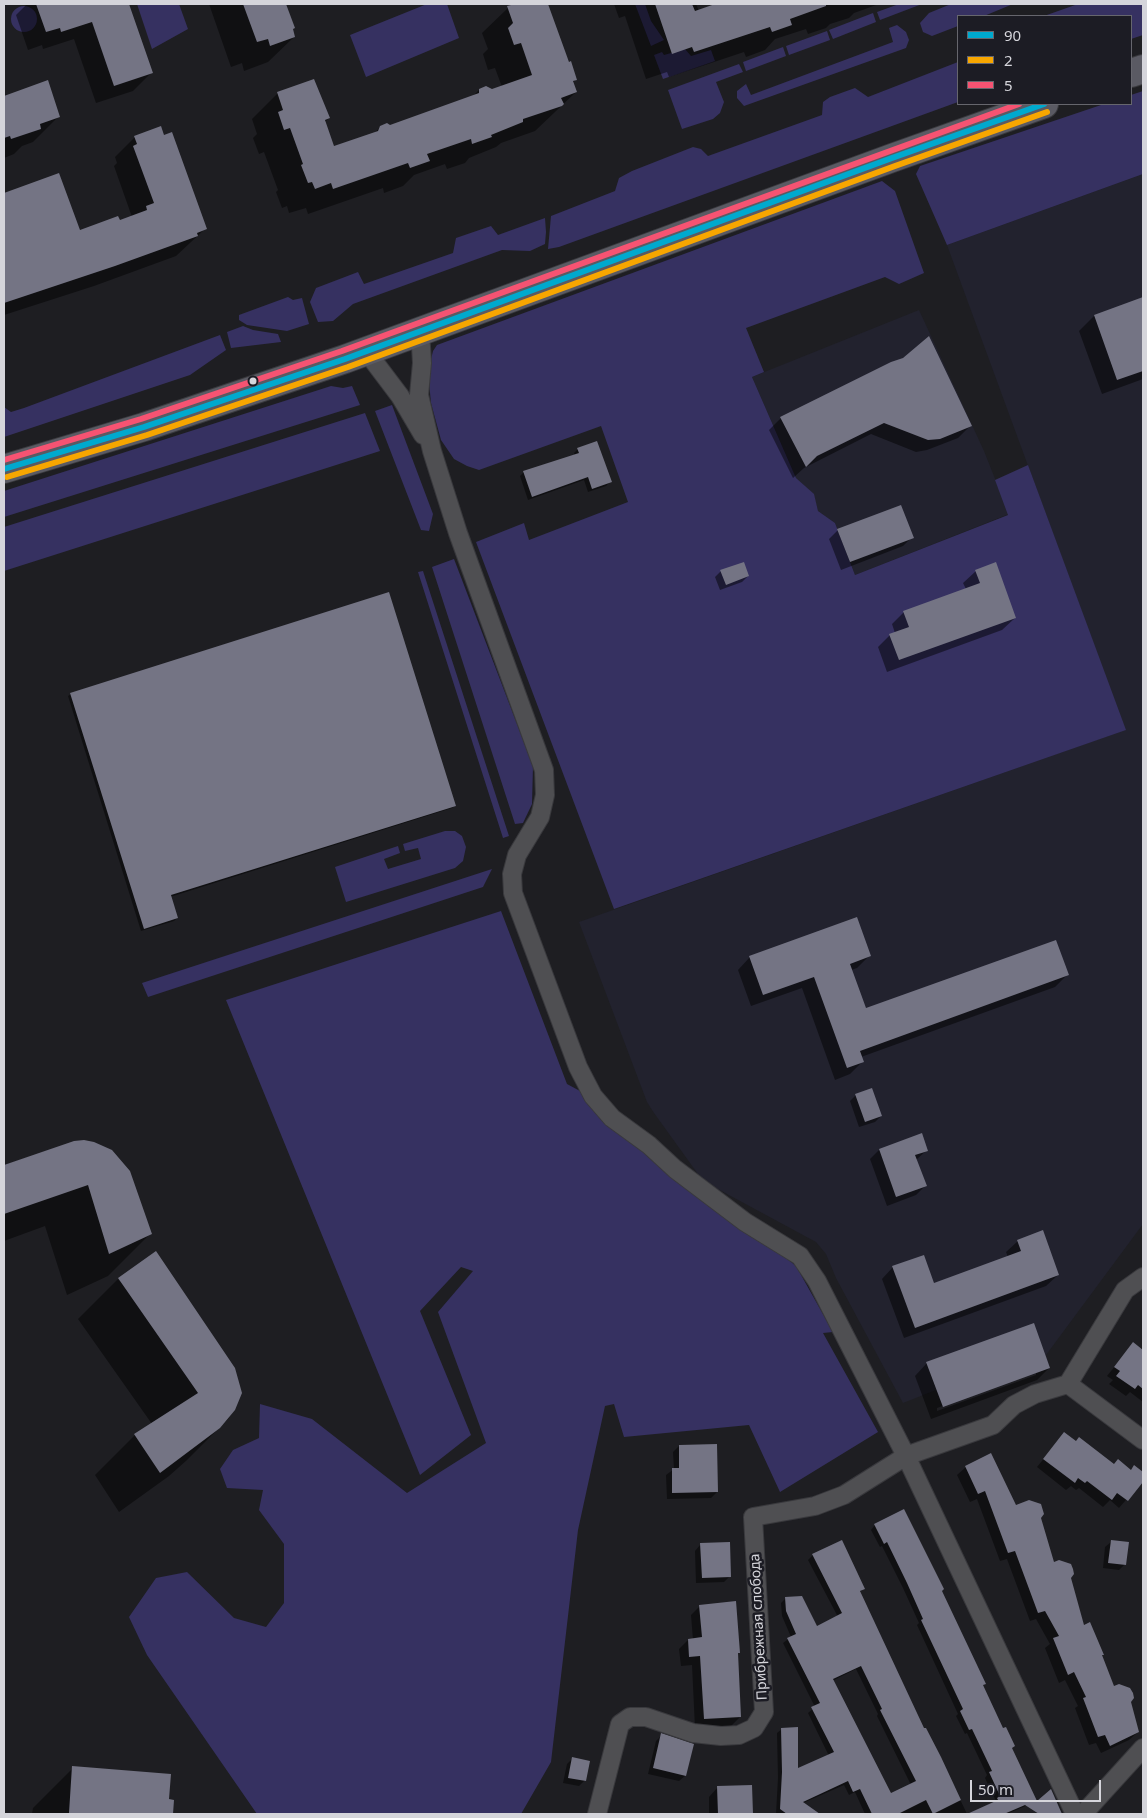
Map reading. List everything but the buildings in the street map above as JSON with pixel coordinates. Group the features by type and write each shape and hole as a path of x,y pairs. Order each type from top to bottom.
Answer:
{"main road":[{"path":"4,469 144,427 366,351 1041,105"}],"street":[{"path":"420,330 422,363 419,395 432,451 458,534 544,770 545,795 540,817 517,855 512,874 513,893 578,1067 593,1096 612,1118 649,1145 675,1169 745,1222 800,1256 817,1281 906,1456 1075,1814"},
{"path":"366,351 400,396 432,451"},
{"path":"906,1456 993,1425 1014,1405 1035,1394 1068,1384 1125,1290 1143,1277"},
{"path":"1068,1384 1143,1440"},
{"name":"Прибрежная слобода","path":"597,1814 620,1724 630,1717 646,1717 693,1733 721,1736 739,1735 754,1728 764,1712 753,1517 815,1506 844,1495 906,1456"},
{"path":"1083,1814 1143,1748"}],"shaded area":[{"path":"137,4 179,4 188,29 152,49"},
{"path":"427,4 447,4 459,38 366,77 350,35"},
{"path":"635,4 645,4 651,21 664,40 651,46"},
{"path":"899,4 922,4 880,20 877,12"},
{"path":"951,4 1013,4 986,15 957,15 957,26 932,36 923,32 920,23 929,13"},
{"path":"1078,4 1143,4 1143,35 1132,39 1132,15 1047,15"},
{"path":"24,6 33,10 37,19 33,28 24,32 15,28 11,19 15,10"},
{"path":"873,13 876,22 833,39 829,30"},
{"path":"897,25 906,32 909,40 906,48 744,106 737,98 737,91 746,84 751,95 893,42 889,28"},
{"path":"827,31 830,40 789,55 786,46"},
{"path":"783,47 786,56 746,71 743,62"},
{"path":"685,49 691,56 711,50 715,61 663,79 654,55 662,52 664,55"},
{"path":"957,62 957,102 559,247 548,249 551,216 615,191 619,178 632,171 693,147 701,149 708,156 822,115 823,102 830,97 855,88 868,97"},
{"path":"739,64 743,72 716,82 724,102 720,113 713,119 682,129 668,90"},
{"path":"1143,91 1143,174 947,245 916,174 920,166 1101,105 1132,105 1132,95"},
{"path":"1143,174 1143,1224 1046,1355 1050,1368 943,1407 936,1390 903,1403 836,1278 826,1254 816,1242 716,1188 698,1174 654,1113 647,1102 579,922 1125,730 947,245"},
{"path":"882,181 895,191 924,273 899,284 885,277 746,328 764,372 752,377 796,478 814,494 818,511 835,523 855,575 1008,515 995,480 1028,465 1126,730 614,909 476,542 524,523 529,540 628,502 601,426 479,470 454,459 441,440 431,403 428,372 433,351 437,345"},
{"path":"545,218 545,244 530,251 502,250 353,304 333,321 318,322 310,302 316,288 358,272 364,284 453,253 456,238 491,226 498,235"},
{"path":"288,297 293,300 302,298 309,324 287,331 247,325 239,320 239,315"},
{"path":"919,310 984,451 1009,514 855,575 835,523 818,511 813,494 796,478 752,377"},
{"path":"243,326 253,330 278,334 281,342 231,348 227,332"},
{"path":"220,335 226,350 190,375 4,437 4,407 11,412 24,408"},
{"path":"331,386 343,388 352,386 360,405 4,517 4,491"},
{"path":"392,405 433,514 429,531 421,530 375,411"},
{"path":"365,413 380,451 4,571 4,527"},
{"path":"454,559 533,766 532,804 523,823 515,824 432,567"},
{"path":"423,571 509,836 503,838 418,572"},
{"path":"445,831 455,831 462,836 466,847 463,861 455,868 346,902 335,867 398,846 400,853 384,859 388,869 421,859 418,848 405,851 403,844"},
{"path":"492,869 483,887 148,997 142,983"},
{"path":"501,911 567,1084 580,1091 796,1266 833,1332 823,1333 878,1432 780,1492 749,1425 624,1437 614,1404 605,1406 578,1530 551,1762 521,1814 257,1814 147,1655 129,1617 156,1578 187,1572 234,1618 266,1627 284,1603 284,1544 259,1510 263,1490 227,1488 220,1469 233,1450 259,1438 260,1404 312,1419 407,1493 486,1443 438,1312 473,1271 461,1267 420,1311 471,1435 420,1475 226,1000"}],"transit line":[{"name":"5","path":"4,460 141,419 342,351 1016,105"},
{"name":"90","path":"4,469 144,427 345,359 1041,105"},
{"name":"2","path":"7,477 147,435 348,367 1047,112"}]}
